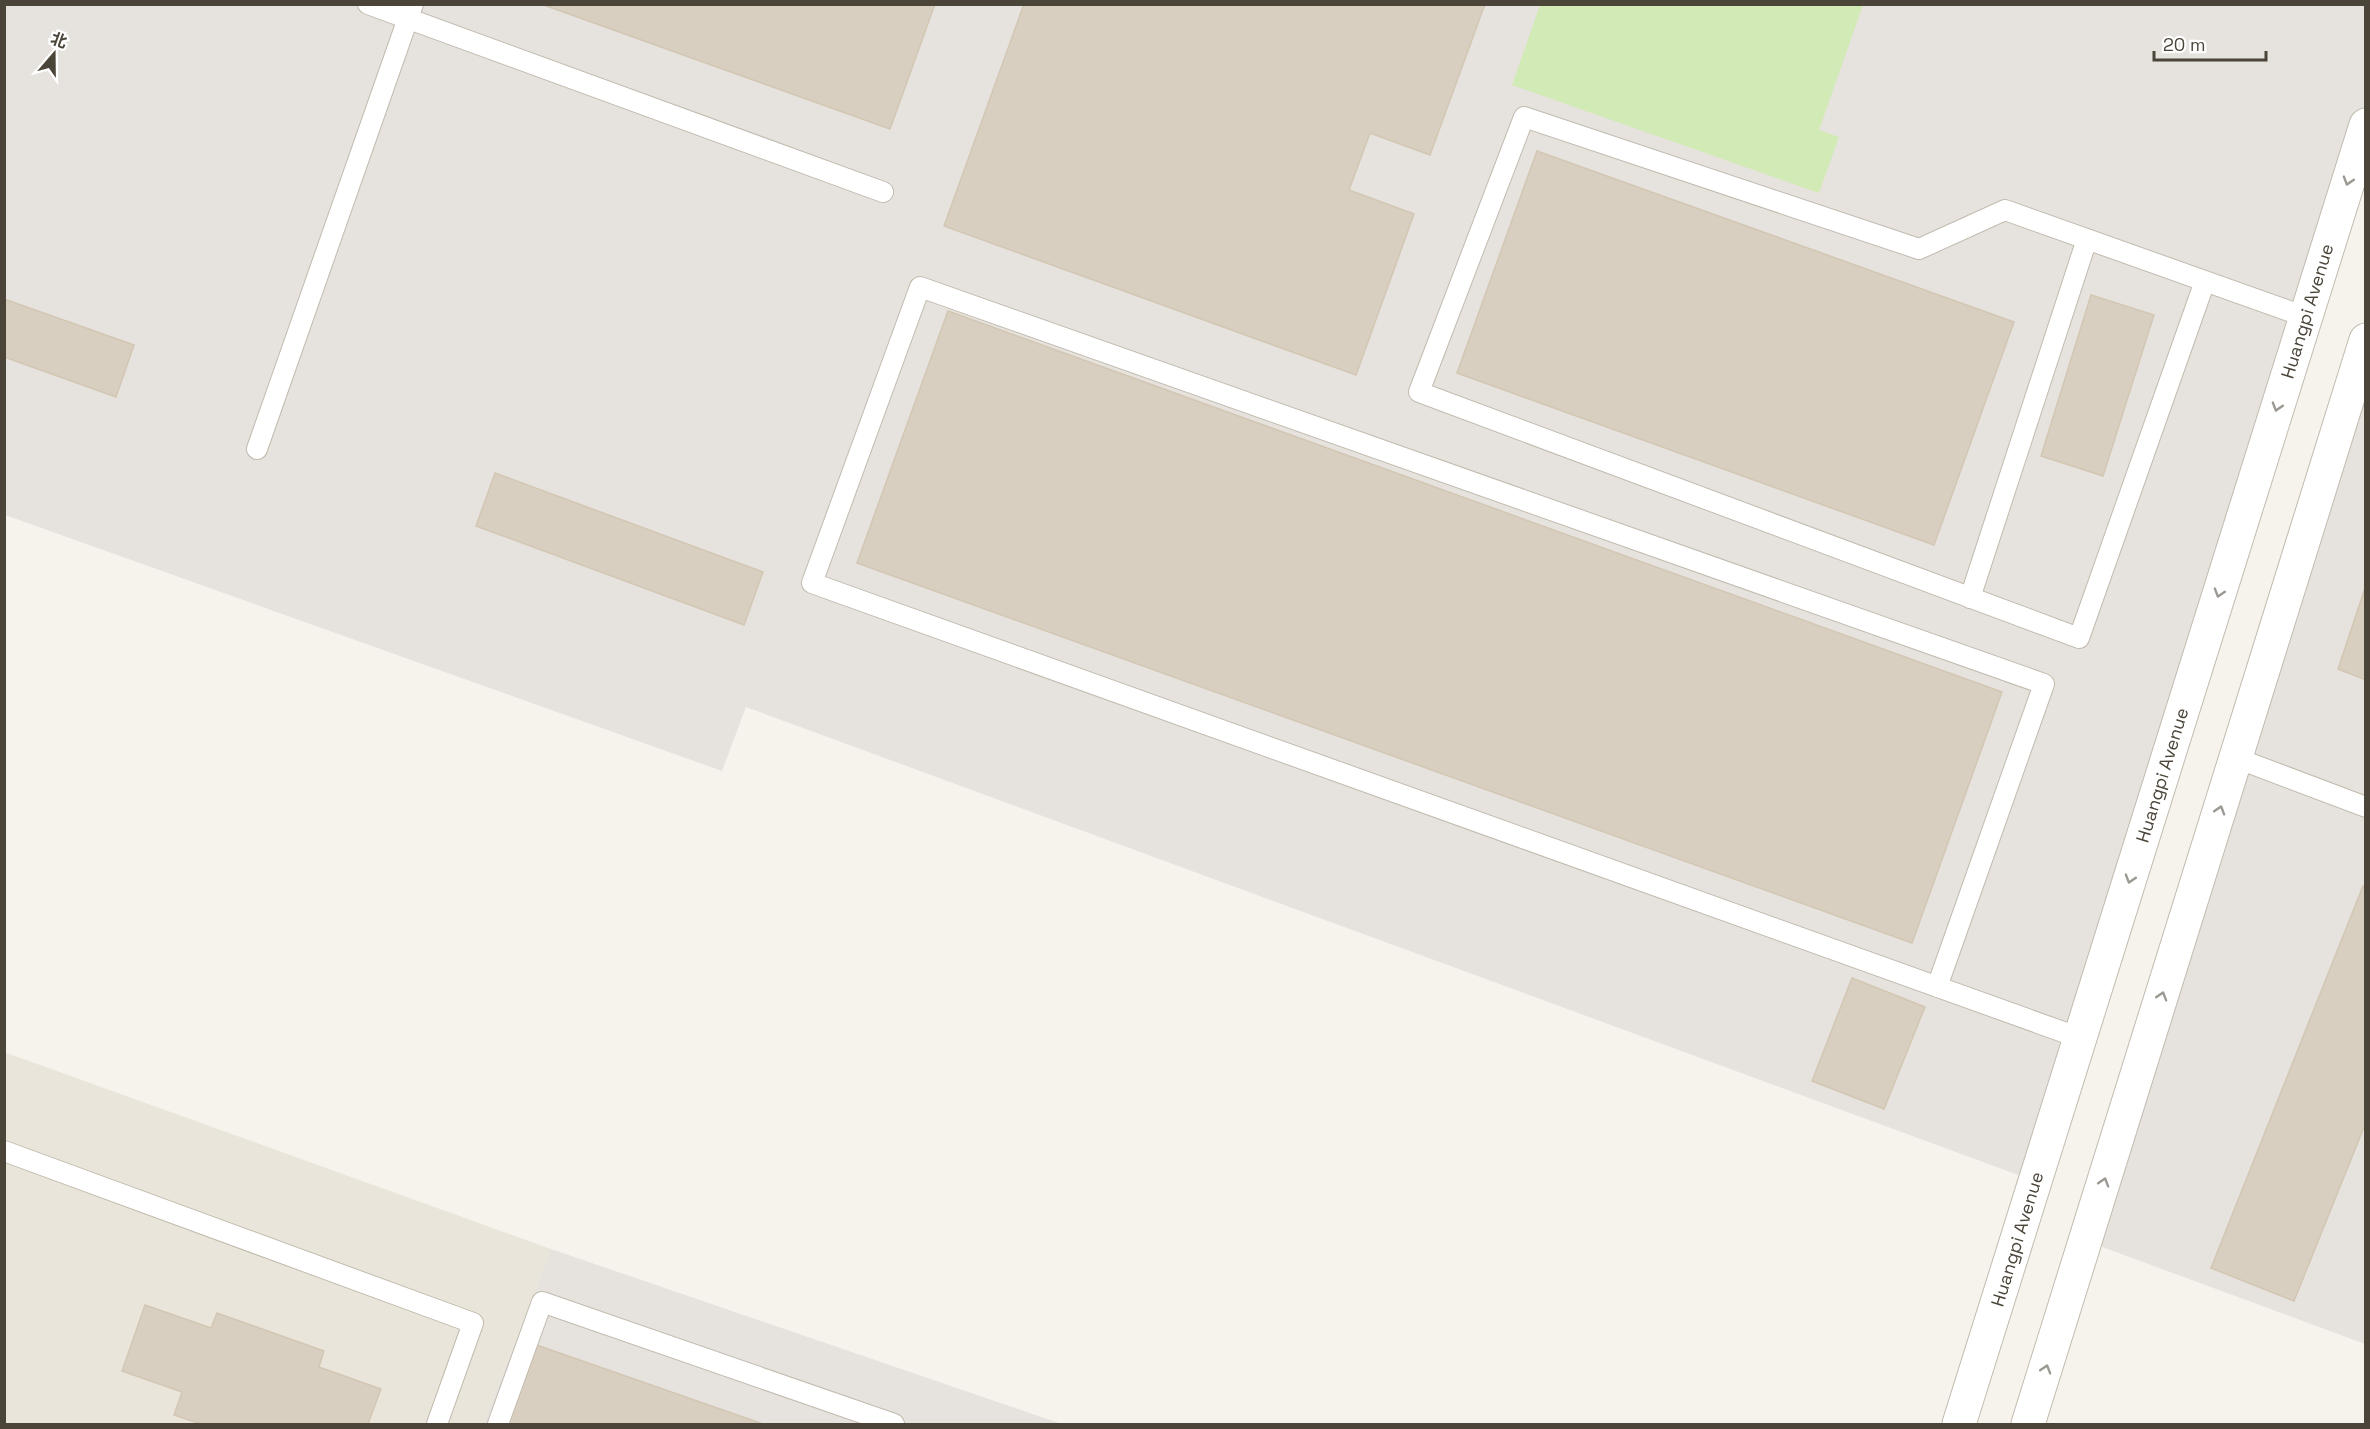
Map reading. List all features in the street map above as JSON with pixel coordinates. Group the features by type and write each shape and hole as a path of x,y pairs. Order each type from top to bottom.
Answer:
{"street":[{"name":"Huangpi Avenue","path":"1959,1425 2366,125"},
{"path":"2028,1425 2366,340"}],"lane":[{"path":"368,4 410,12 883,192"},
{"path":"256,448 410,12"},
{"path":"2205,280 2079,638 1419,392 1524,117 1919,249 2005,210 2205,280 2306,317"},
{"path":"1970,598 2087,239"},
{"path":"1937,987 2044,684 920,287 812,584 1937,987 2080,1038"},
{"path":"2236,758 2366,807"},
{"path":"4,1151 473,1323 436,1425"},
{"path":"498,1425 542,1302 894,1425"}],"shaded area":[{"path":"5,5 2365,5 2365,125 2035,1181 746,707 722,771 5,515"},
{"path":"2365,340 2365,1344 2086,1241"},
{"path":"4,1052 551,1249 483,1424 5,1424"},
{"path":"551,1249 1062,1424 483,1424"}],"green space":[{"path":"1540,5 1863,5 1819,130 1839,137 1819,193 1512,85"}],"building":[{"path":"541,4 935,4 890,129"},
{"path":"1024,4 1485,4 1430,155 1370,133 1349,190 1414,214 1356,375 944,226"},
{"path":"1537,151 2014,322 1934,545 1457,373"},
{"path":"2091,295 2154,315 2103,476 2041,456"},
{"path":"4,299 134,345 116,397 4,357"},
{"path":"948,311 2002,692 1912,943 857,563"},
{"path":"495,473 763,572 744,625 476,526"},
{"path":"2366,585 2366,680 2338,669"},
{"path":"2363,886 2366,887 2366,1122 2294,1301 2211,1268"},
{"path":"1852,978 1925,1007 1884,1109 1812,1081"},
{"path":"145,1305 211,1328 217,1313 324,1351 319,1367 381,1389 368,1424 201,1424 174,1415 182,1392 122,1371"},
{"path":"528,1342 763,1424 499,1424"}]}
